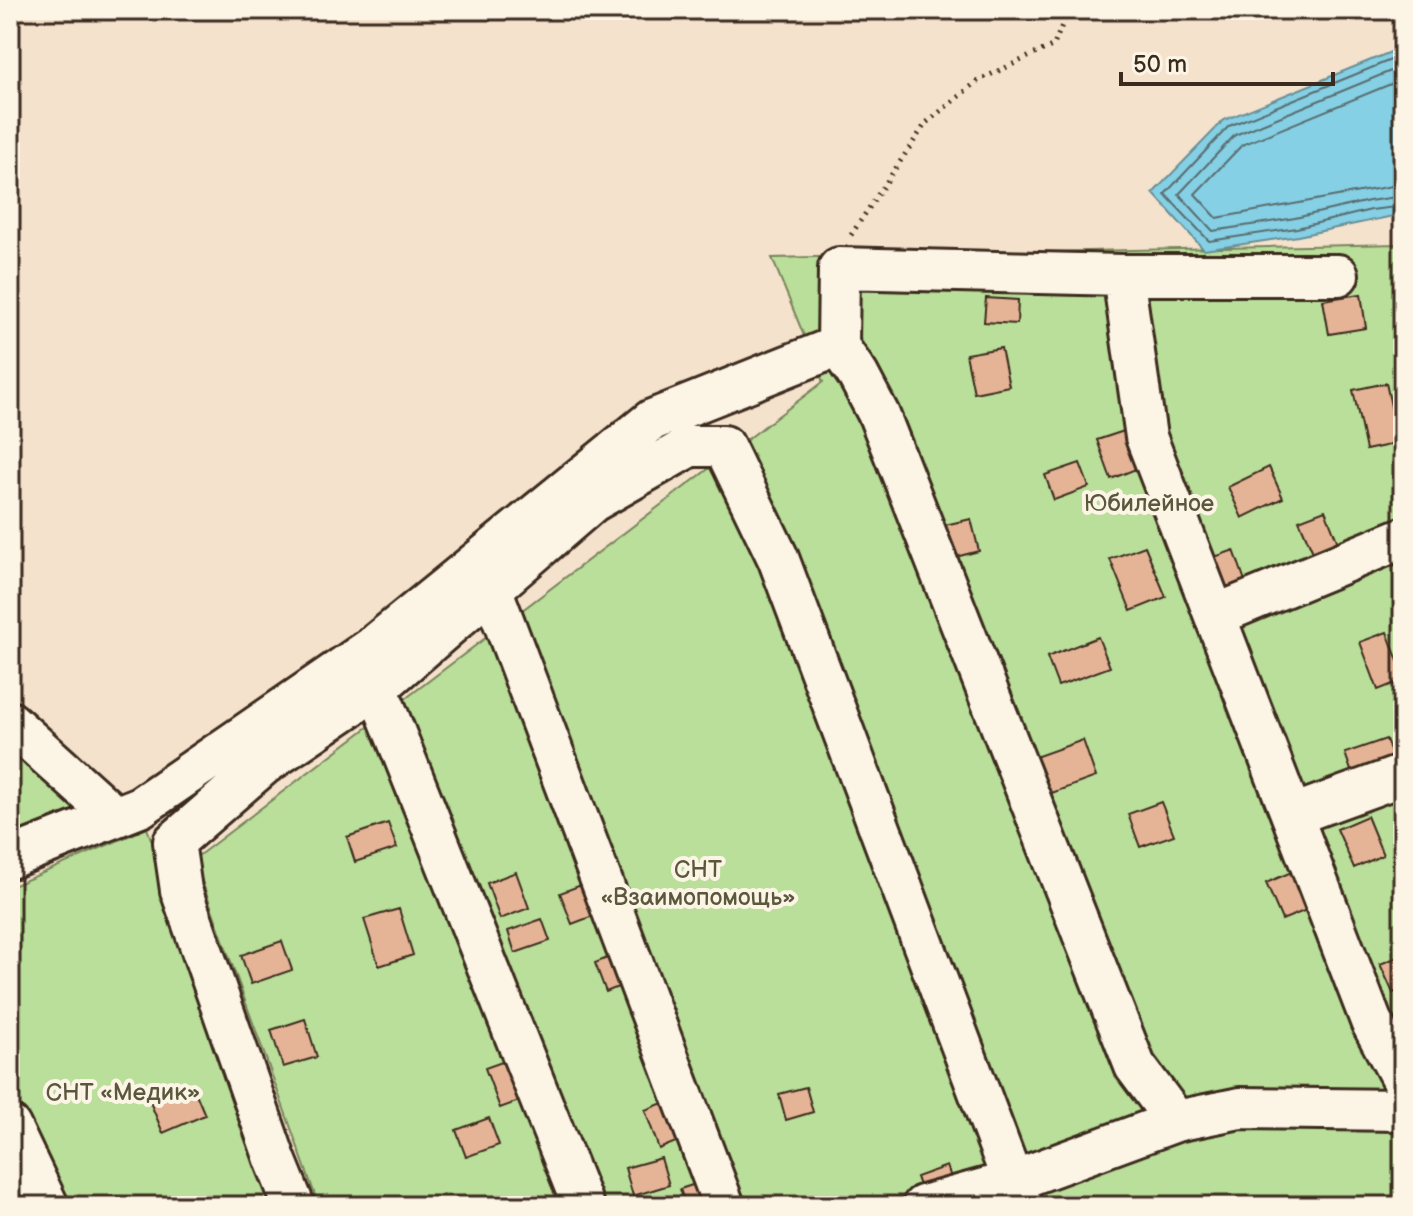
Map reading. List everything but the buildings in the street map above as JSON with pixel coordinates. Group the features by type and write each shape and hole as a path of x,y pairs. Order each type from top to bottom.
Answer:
{"lane":[{"path":"1176,1121 1135,1066 879,415 838,346 839,268 1123,275 1338,275"},
{"path":"1123,275 1146,437 1371,1021 1393,1039 1403,1081"},
{"path":"10,858 140,807 370,649 652,420 838,346"},
{"path":"294,1206 181,890 174,842 263,765 377,688 592,502 690,446 724,446 784,572 1017,1193"},
{"path":"1216,615 1403,538"},
{"path":"491,588 724,1206"},
{"path":"377,688 583,1206"},
{"path":"10,722 114,816"},
{"path":"1293,815 1403,775"},
{"path":"923,1206 1017,1193 1176,1121 1240,1108 1403,1110"},
{"path":"10,1126 48,1206"}],"path":[{"path":"839,268 845,244 926,123 979,80 1054,45 1068,10"}],"green space":[{"path":"1399,244 1403,260 1403,1206 319,1206 194,859 823,382 772,258"},
{"path":"10,742 90,813 10,845"},
{"name":"СНТ «Медик»","path":"147,828 284,1206 10,1206 10,887"}],"water":[{"path":"1403,47 1403,214 1298,236 1204,250 1153,193 1224,120"}],"park label":[{"name":"Юбилейное","path":"1149,503"},
{"name":"СНТ «Взаимопомощь»","path":"698,883"}]}
